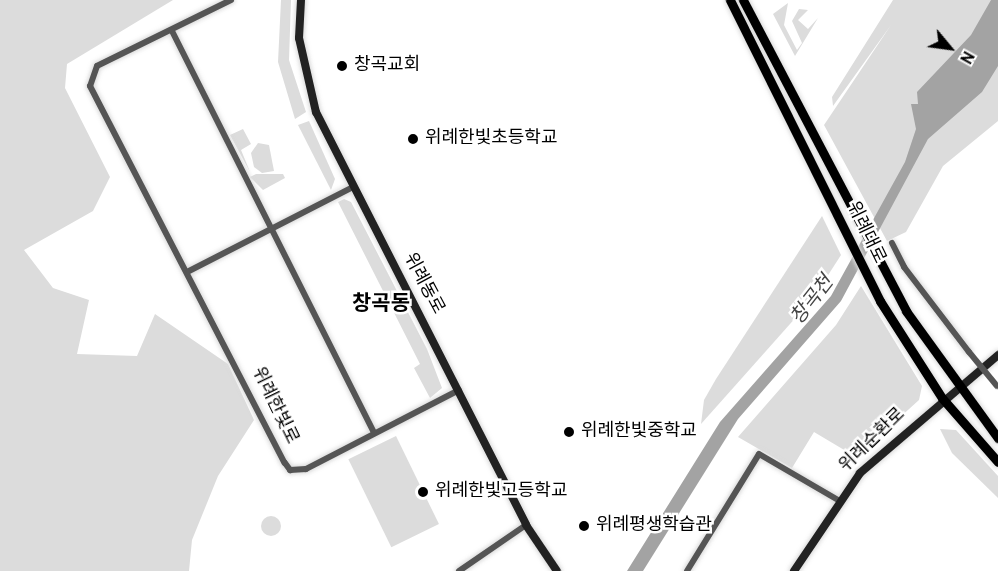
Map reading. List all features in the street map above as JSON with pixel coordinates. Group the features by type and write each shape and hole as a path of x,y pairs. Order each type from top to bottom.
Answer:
{"main road":[{"name":"위례대로","path":"729,0 874,288 942,398 998,462"},
{"name":"위례대로","path":"743,0 886,269 957,387 998,438"}],"street":[{"name":"위례한빛로","path":"231,0 97,66 90,78 290,470 306,468 459,390"},
{"name":"위례동로","path":"301,0 298,38 309,92 353,187 459,390 526,525 556,571"},
{"path":"172,31 374,432"},
{"path":"189,271 353,187"},
{"path":"892,243 904,267 997,387"},
{"name":"위례순환로","path":"794,571 837,500 942,398 998,355"},
{"path":"687,571 759,454 837,500"},
{"path":"459,571 526,525"}],"shaded area":[{"path":"0,0 173,0 67,64 65,88 110,177 93,211 24,250 53,288 89,300 77,354 137,356 155,314 228,364 254,420 218,476 192,540 189,571 0,571"},
{"path":"281,0 291,0 289,60 306,112 295,119 278,62"},
{"path":"893,0 998,0 998,121 943,166 906,232 887,241 824,125 891,25 833,106 832,97"},
{"path":"991,0 998,0 998,66 982,92 928,139 841,301 738,419 643,571 627,571 720,422 831,296 905,162 916,129 911,104 918,104 917,92 971,35"},
{"path":"788,3 784,25 797,50 802,43 792,21 799,9 808,10 798,20 808,29 818,18 795,56 773,14"},
{"path":"309,121 335,179 331,190 298,125"},
{"path":"243,129 251,144 241,150 250,172 230,135"},
{"path":"258,143 269,145 274,171 262,173 254,167 251,153"},
{"path":"256,174 283,174 285,178 263,190 250,177"},
{"path":"344,199 351,202 427,349 442,388 430,398 414,368 420,364 338,202"},
{"path":"822,216 841,255 814,297 701,424 704,400 716,379"},
{"path":"861,286 922,386 919,400 856,457 814,432 792,468 738,437 836,325"},
{"path":"940,429 956,430 998,476 998,498 952,453"},
{"path":"396,436 439,524 391,547 348,459"},
{"path":"271,516 278,519 281,526 278,533 271,536 264,533 261,526 264,519"}],"place":[{"name":"창곡교회","path":"342,66"},
{"name":"위례한빛초등학교","path":"413,139"},
{"name":"위례한빛중학교","path":"569,432"},
{"name":"위례한빛고등학교","path":"423,492"},
{"name":"위례평생학습관","path":"584,526"}],"district":[{"name":"창곡동","path":"381,305"}],"water label":[{"name":"창곡천","path":"813,301"}]}
